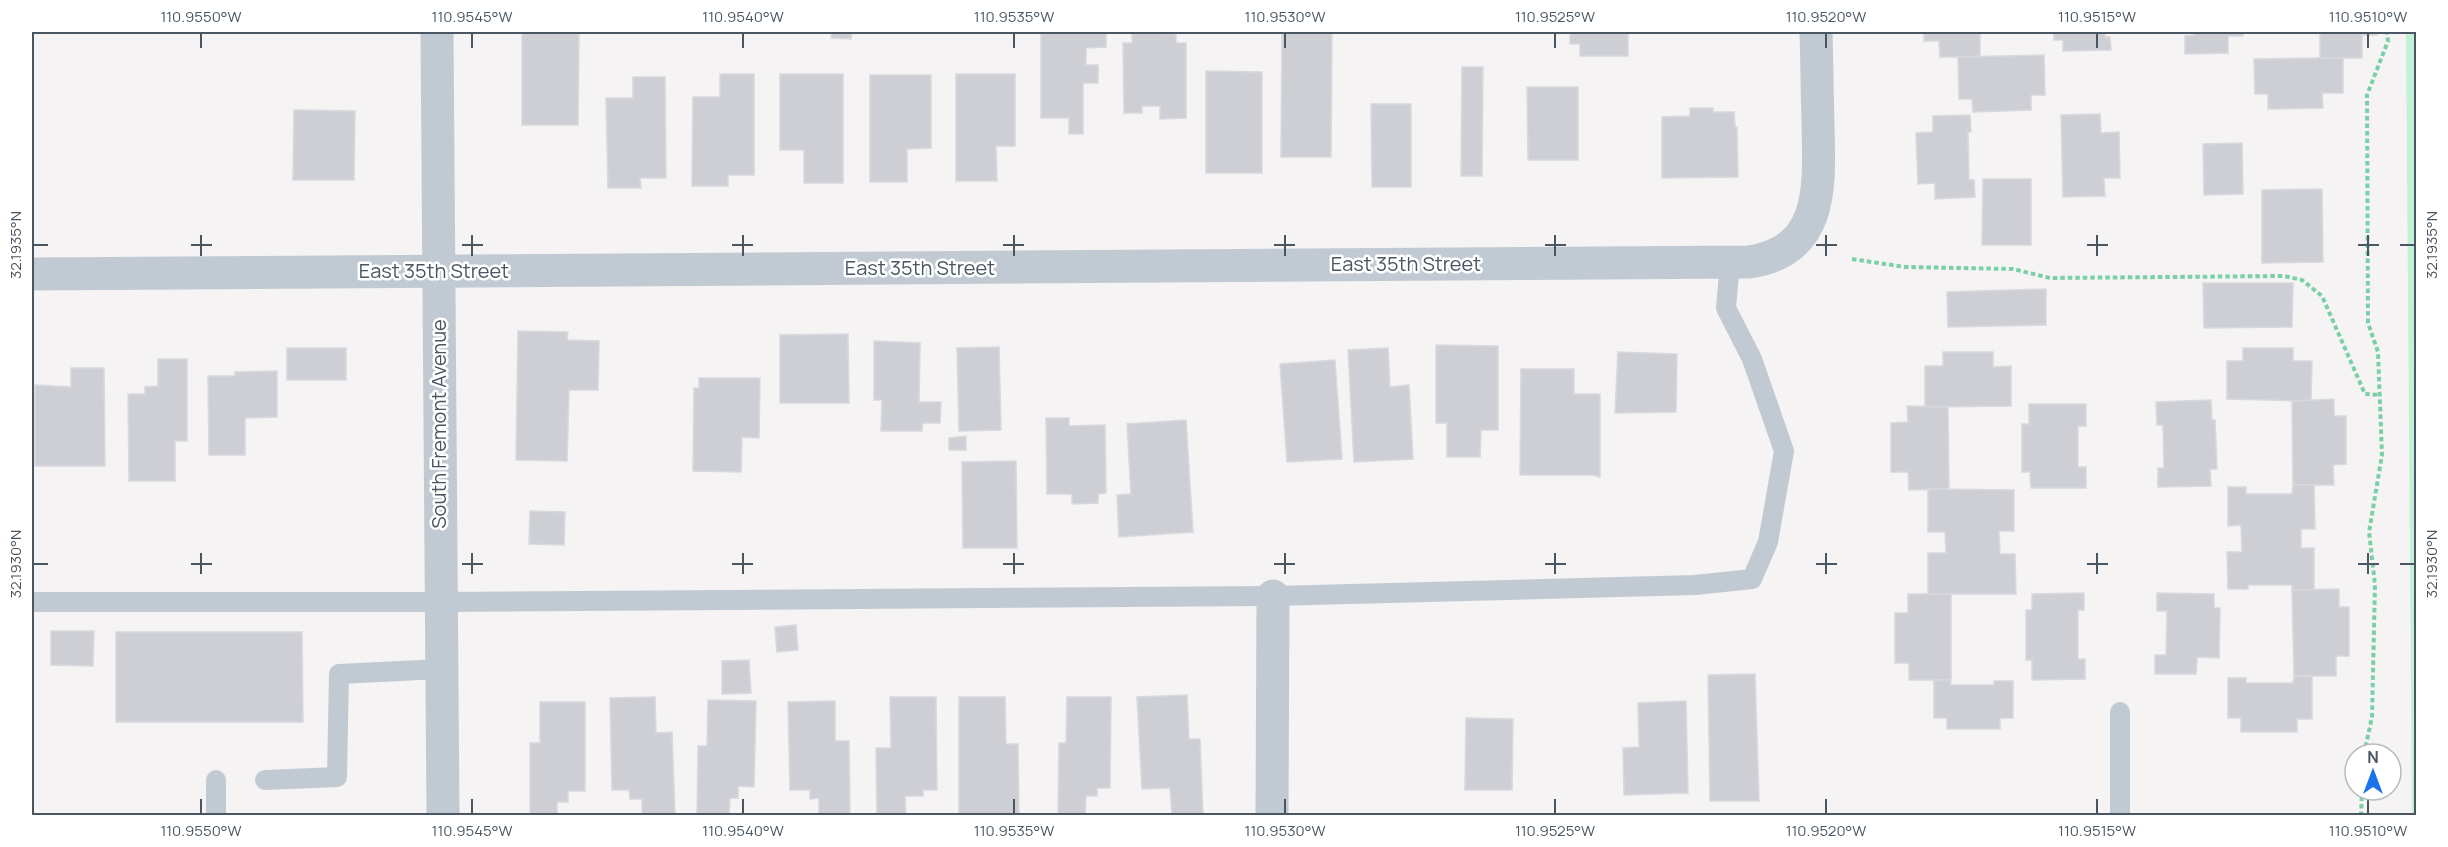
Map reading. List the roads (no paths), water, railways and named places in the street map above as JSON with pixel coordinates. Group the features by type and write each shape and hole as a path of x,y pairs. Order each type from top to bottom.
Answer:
{"street":[{"name":"South Fremont Avenue","path":"437,32 443,816"},
{"name":"East 35th Street","path":"32,274 1763,260 1790,246 1800,235 1812,215 1818,194 1816,32"},
{"path":"1272,816 1273,596"}],"lane":[{"path":"32,602 441,602 1273,596 1695,585 1752,579 1768,542 1784,451 1752,359 1726,308 1730,262"},
{"path":"265,780 337,777 339,674 441,669"},
{"path":"2120,712 2120,816"},
{"path":"216,780 216,816"}]}
